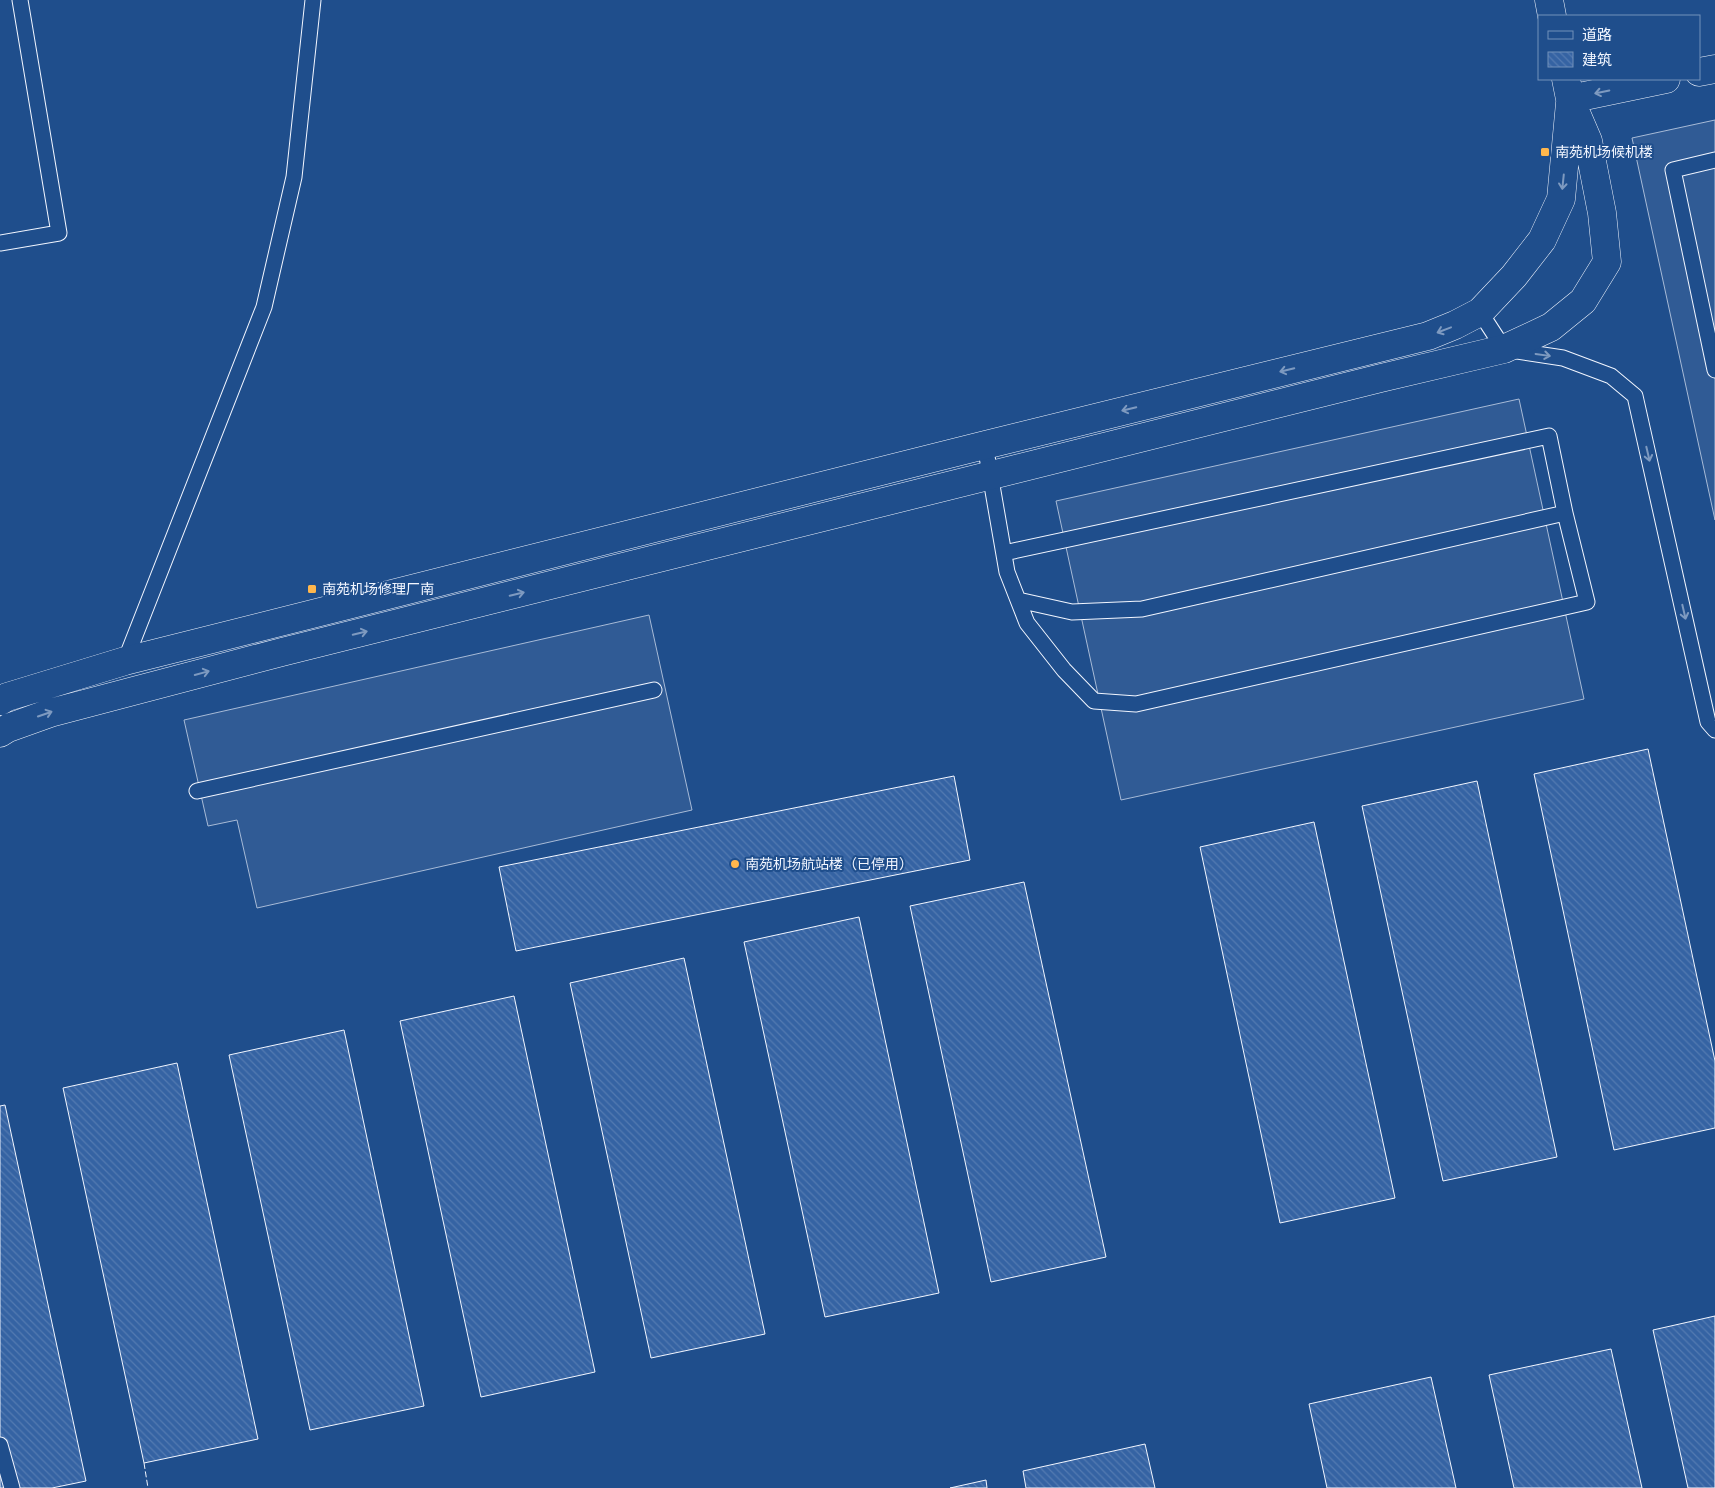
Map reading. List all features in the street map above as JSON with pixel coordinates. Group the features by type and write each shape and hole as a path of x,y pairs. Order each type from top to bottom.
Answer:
{"street":[{"path":"1549,0 1552,15"},
{"path":"1700,72 1715,69"},
{"path":"1568,89 1656,80"},
{"path":"0,701 62,679 125,661 1428,336 1456,325 1480,312 1514,276 1542,240 1561,199 1568,89"},
{"path":"0,732 50,713 117,695 990,475 1504,349 1551,327 1583,301 1607,262 1602,213 1588,141 1568,89"}],"lane":[{"path":"0,243 59,233 20,0"},
{"path":"125,661 264,307 294,177 313,0"},
{"path":"1715,160 1673,170 1715,370"},
{"path":"1480,312 1504,349 1563,358 1611,376 1636,396 1708,722 1715,730"},
{"path":"986,445 1007,572 1027,623 1064,670 1094,701 1136,704 1587,602 1565,513 1549,436 1004,553"},
{"path":"1018,600 1072,612 1142,609 1565,513"},
{"path":"197,791 654,690"},
{"path":"0,1445 12,1488"}],"shaded area":[{"path":"1715,120 1715,520 1632,138"},
{"path":"1519,399 1584,699 1121,800 1056,501"},
{"path":"649,615 692,810 257,908 237,820 208,826 184,720"}],"building":[{"path":"1648,749 1715,1061 1715,1128 1614,1150 1534,774"},
{"name":"南苑机场航站楼（已停用）","path":"954,776 970,860 516,951 499,867"},
{"path":"1477,781 1557,1157 1443,1181 1362,806"},
{"path":"1314,822 1395,1198 1280,1223 1200,847"},
{"path":"1024,882 1106,1257 991,1282 910,906"},
{"path":"859,917 939,1293 825,1317 744,942"},
{"path":"684,958 765,1334 651,1358 570,983"},
{"path":"514,996 595,1372 481,1397 400,1021"},
{"path":"344,1030 424,1406 310,1430 229,1055"},
{"path":"177,1063 258,1439 144,1463 63,1088"},
{"path":"5,1105 86,1481 52,1488 0,1488 0,1106"},
{"path":"1715,1316 1715,1488 1688,1488 1653,1330"},
{"path":"1611,1349 1642,1488 1514,1488 1489,1375"},
{"path":"1431,1377 1456,1488 1327,1488 1309,1404"},
{"path":"1145,1444 1155,1488 1026,1488 1023,1471"},
{"path":"986,1480 987,1488 950,1488"}],"fence":[{"path":"144,1463 148,1488"}],"place":[{"name":"南苑机场候机楼","path":"1545,152"},
{"name":"南苑机场修理厂南","path":"312,589"},
{"name":"南苑机场航站楼（已停用）","path":"735,864"}]}
